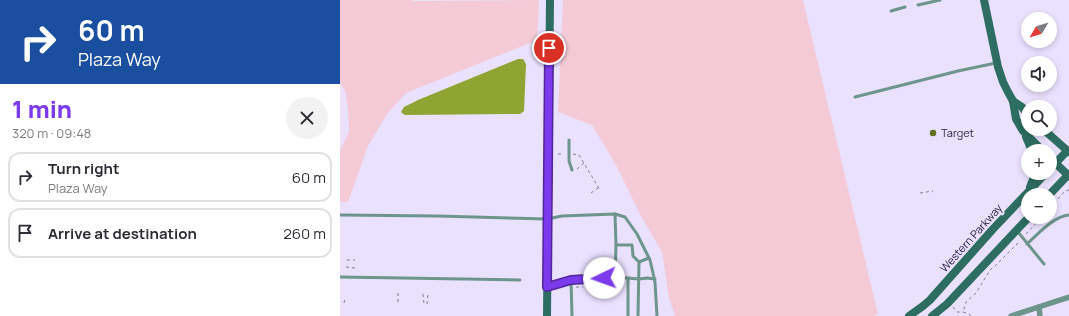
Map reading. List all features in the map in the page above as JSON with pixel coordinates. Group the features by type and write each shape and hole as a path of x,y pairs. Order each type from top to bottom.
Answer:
{"main road":[{"path":"547,316 550,0"},
{"path":"984,0 1003,82 1013,101 1016,119 1021,128"},
{"path":"1013,101 1021,106"},
{"path":"1028,136 1036,144"},
{"path":"1051,136 1068,151 1057,160"},
{"path":"1056,188 1069,175 1057,167"},
{"name":"Western Parkway","path":"1032,188 1040,180"},
{"name":"Western Parkway","path":"909,316 930,300 993,229 1021,200"},
{"path":"932,316 947,304 1022,224"}],"street":[{"path":"1011,316 1069,297"},
{"path":"1039,307 1040,316"}],"lane":[{"path":"918,5 940,0"},
{"path":"890,11 905,7"},
{"path":"855,97 950,73 998,63"},
{"path":"569,140 569,161 574,170"},
{"path":"615,214 615,277"},
{"path":"340,215 548,219 562,216 615,214 625,218 637,234 649,258 655,279 657,316"},
{"path":"1027,244 1058,218 1069,215"},
{"path":"1016,230 1044,264"},
{"path":"616,244 632,245 640,241"},
{"path":"632,245 633,256 639,262 638,316"},
{"path":"639,262 649,258"},
{"path":"340,277 520,280"},
{"path":"547,287 571,280 615,277 655,279"},
{"path":"628,278 628,316"},
{"path":"571,280 572,316"}],"path":[{"path":"558,154 567,154"},
{"path":"570,154 579,155 599,189 591,193"},
{"path":"574,170 584,163"},
{"path":"1057,201 1069,190"},
{"path":"920,193 933,191"},
{"path":"963,312 966,302 976,293 990,270 1036,224"},
{"path":"347,260 355,260"},
{"path":"346,267 355,268"},
{"path":"571,288 583,287"},
{"path":"398,293 398,304"},
{"path":"423,294 424,304"},
{"path":"427,304 428,294"},
{"path":"344,303 345,298"},
{"path":"952,307 957,312 963,312 971,316"}],"shaded area":[{"path":"340,0 539,0 537,40 406,93 387,114 368,146 348,202 340,202 340,151 349,132 345,90 340,84"},
{"path":"563,0 803,0 878,314 873,316 675,316 669,298 662,252 641,216 616,165 592,125 558,112"},
{"path":"518,59 523,59 526,64 524,111 520,114 405,115 401,112 404,107 418,100"}],"place":[{"name":"Target","path":"933,133"}],"route":[{"path":"549,48 547,287 571,280 604,278"}]}
